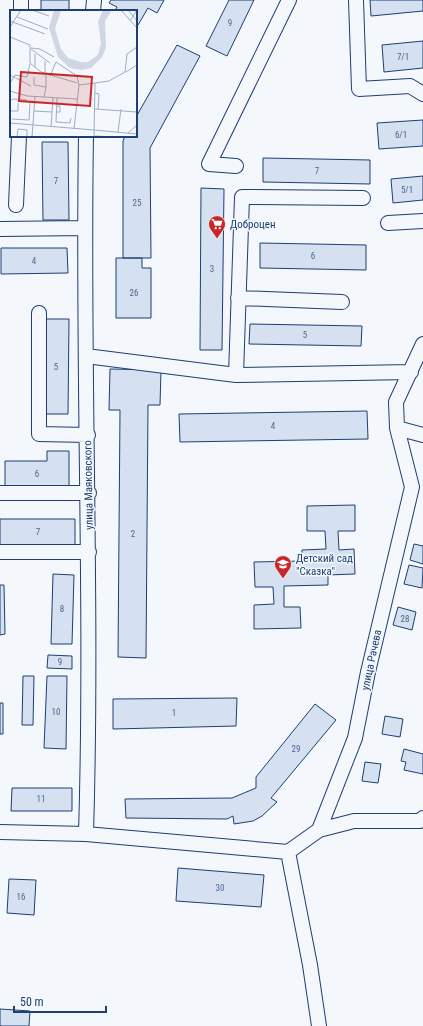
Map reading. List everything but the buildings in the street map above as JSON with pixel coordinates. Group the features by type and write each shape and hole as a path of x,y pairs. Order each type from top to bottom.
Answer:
{"street":[{"path":"93,10 94,0"},
{"path":"236,166 209,164 289,0"},
{"path":"356,0 359,89 410,86 423,94"},
{"path":"16,205 19,137"},
{"name":"улица Маяковского","path":"86,137 84,228 89,493 86,834"},
{"path":"236,375 242,197 364,198"},
{"path":"388,223 423,221"},
{"path":"0,229 84,228"},
{"path":"238,298 342,302"},
{"path":"39,313 40,434 88,435"},
{"path":"403,429 396,402 422,350"},
{"path":"86,356 236,375 411,372"},
{"path":"403,429 423,430"},
{"path":"403,429 423,435"},
{"name":"улица Рачева","path":"319,830 355,738 368,672 412,487 403,429"},
{"path":"0,493 89,493"},
{"path":"0,552 88,552"},
{"path":"0,832 86,834 288,852 319,830 354,821 420,821 423,818"},
{"path":"288,852 310,965 319,1026"}],"place":[{"name":"Доброцен","path":"217,239"},
{"name":"Детский сад \"Сказка\"","path":"283,579"}]}
